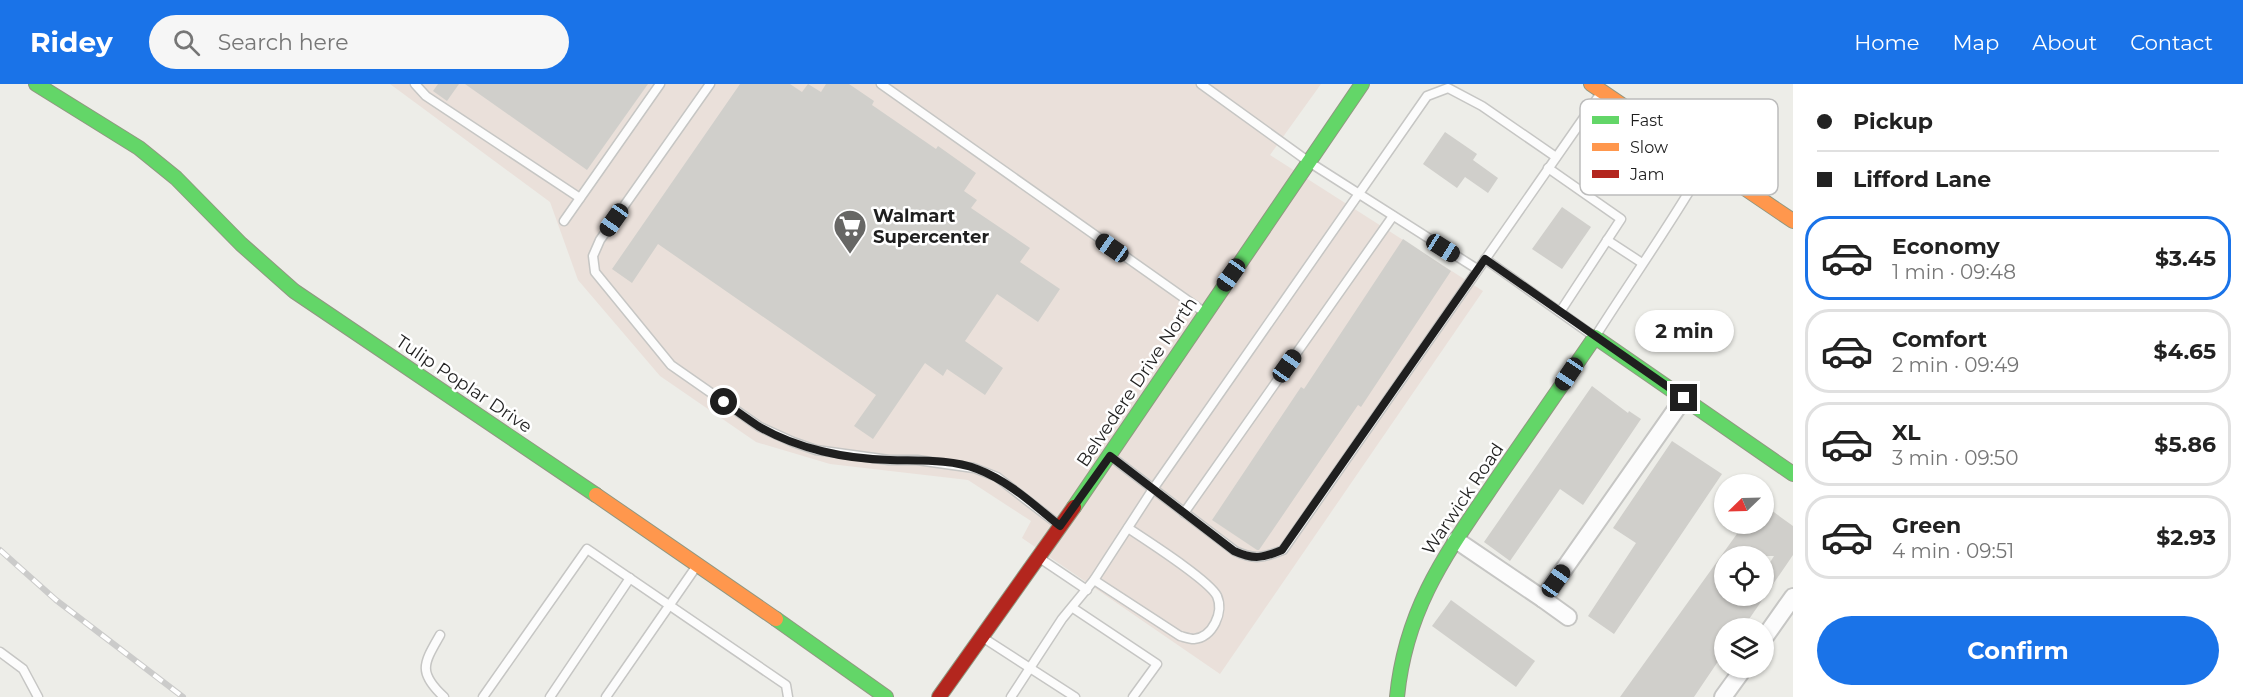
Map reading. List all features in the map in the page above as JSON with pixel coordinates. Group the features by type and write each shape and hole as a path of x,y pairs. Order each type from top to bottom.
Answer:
{"street":[{"name":"Tulip Poplar Drive","path":"36,84 139,147 176,178 241,244 294,291 698,564 886,697"},
{"name":"Belvedere Drive North","path":"939,697 1110,456 1205,312 1362,84"},
{"path":"1600,86 1618,99"},
{"path":"1755,195 1793,221"},
{"path":"1595,337 1793,474"},
{"name":"Warwick Road","path":"1397,697 1400,660 1416,609 1456,540 1595,337"},
{"path":"1543,599 1684,398"},
{"path":"1456,540 1568,617"},
{"path":"1774,625 1793,597"},
{"path":"1723,697 1737,678"}],"lane":[{"path":"415,84 426,96 580,198"},
{"path":"564,221 660,84"},
{"path":"710,84 600,240 593,256 595,272 607,290 671,365 759,427 816,450 974,468 997,477 1060,526"},
{"path":"881,84 1205,312"},
{"path":"1202,84 1309,162 1477,269"},
{"path":"1592,99 1600,86"},
{"path":"1011,697 1062,619 1094,580 1154,489 1427,96 1448,88 1482,106 1556,157"},
{"path":"1110,456 1234,551 1248,558 1267,556 1282,550 1556,157 1580,118"},
{"path":"1548,168 1580,190"},
{"path":"1560,312 1621,219 1587,195"},
{"path":"1485,259 1595,337 1688,195"},
{"path":"1185,513 1393,216"},
{"path":"1607,240 1642,263"},
{"path":"1094,580 1180,636 1193,639 1204,635 1214,625 1220,606 1216,594 1201,580 1128,528"},
{"path":"483,697 586,549 786,685 788,697"},
{"path":"1038,557 1087,590"},
{"path":"606,697 698,564"},
{"path":"550,697 630,578"},
{"path":"1073,608 1157,664 1133,697"},
{"path":"440,634 425,662 428,679 444,697"},
{"path":"981,636 1076,697"},
{"path":"0,652 23,669 38,697"}],"shaded area":[{"path":"390,84 1321,84 1270,155 1483,291 1220,674 1022,538 1031,521 968,480 830,464 756,442 660,376 578,280 550,202"}],"building":[{"path":"438,84 459,84 447,101 433,91"},
{"path":"465,84 648,84 587,170"},
{"name":"Walmart Supercenter","path":"740,84 790,84 802,92 808,84 821,92 826,84 849,84 874,101 872,105 936,149 938,146 976,173 964,191 977,200 971,208 1030,248 1020,262 1060,289 1038,322 997,294 965,341 1003,368 985,395 947,369 943,376 925,363 873,439 854,426 876,395 658,244 632,283 612,269"},
{"path":"1445,132 1477,154 1473,160 1498,178 1488,193 1465,177 1457,188 1423,164"},
{"path":"1562,207 1591,227 1562,269 1532,249"},
{"path":"1403,239 1451,271 1361,407 1358,405 1257,550 1212,520 1301,387 1304,389"},
{"path":"1592,386 1628,413 1629,411 1641,419 1583,505 1560,489 1510,561 1484,542"},
{"path":"1672,441 1722,474 1714,474 1714,486 1614,634 1588,616 1636,543 1613,528"},
{"path":"1774,512 1793,526 1793,555 1774,583 1774,546 1728,546 1737,534 1774,534"},
{"path":"1714,566 1714,606 1758,606 1750,618 1714,618 1714,667 1694,697 1620,697"},
{"path":"1451,600 1535,661 1516,687 1432,626"}],"railway":[{"path":"0,550 56,600 183,697"}],"traffic: fast":[{"path":"36,84 139,148 176,178 241,244 294,291 596,495"},
{"path":"1074,507 1362,84"},
{"path":"1397,697 1410,634 1420,606 1447,554 1595,337 1793,474"},
{"path":"776,619 886,697"}],"traffic: slow":[{"path":"1591,84 1613,99"},
{"path":"1755,195 1793,221"},
{"path":"596,495 776,619"}],"traffic: jam":[{"path":"939,697 1074,507"}],"place":[{"name":"Walmart Supercenter","path":"850,255"}],"route":[{"path":"724,402 759,427 816,450 889,460 956,464 974,468 997,477 1060,526 1110,456 1234,551 1248,558 1267,556 1282,550 1485,259 1684,398"}]}
